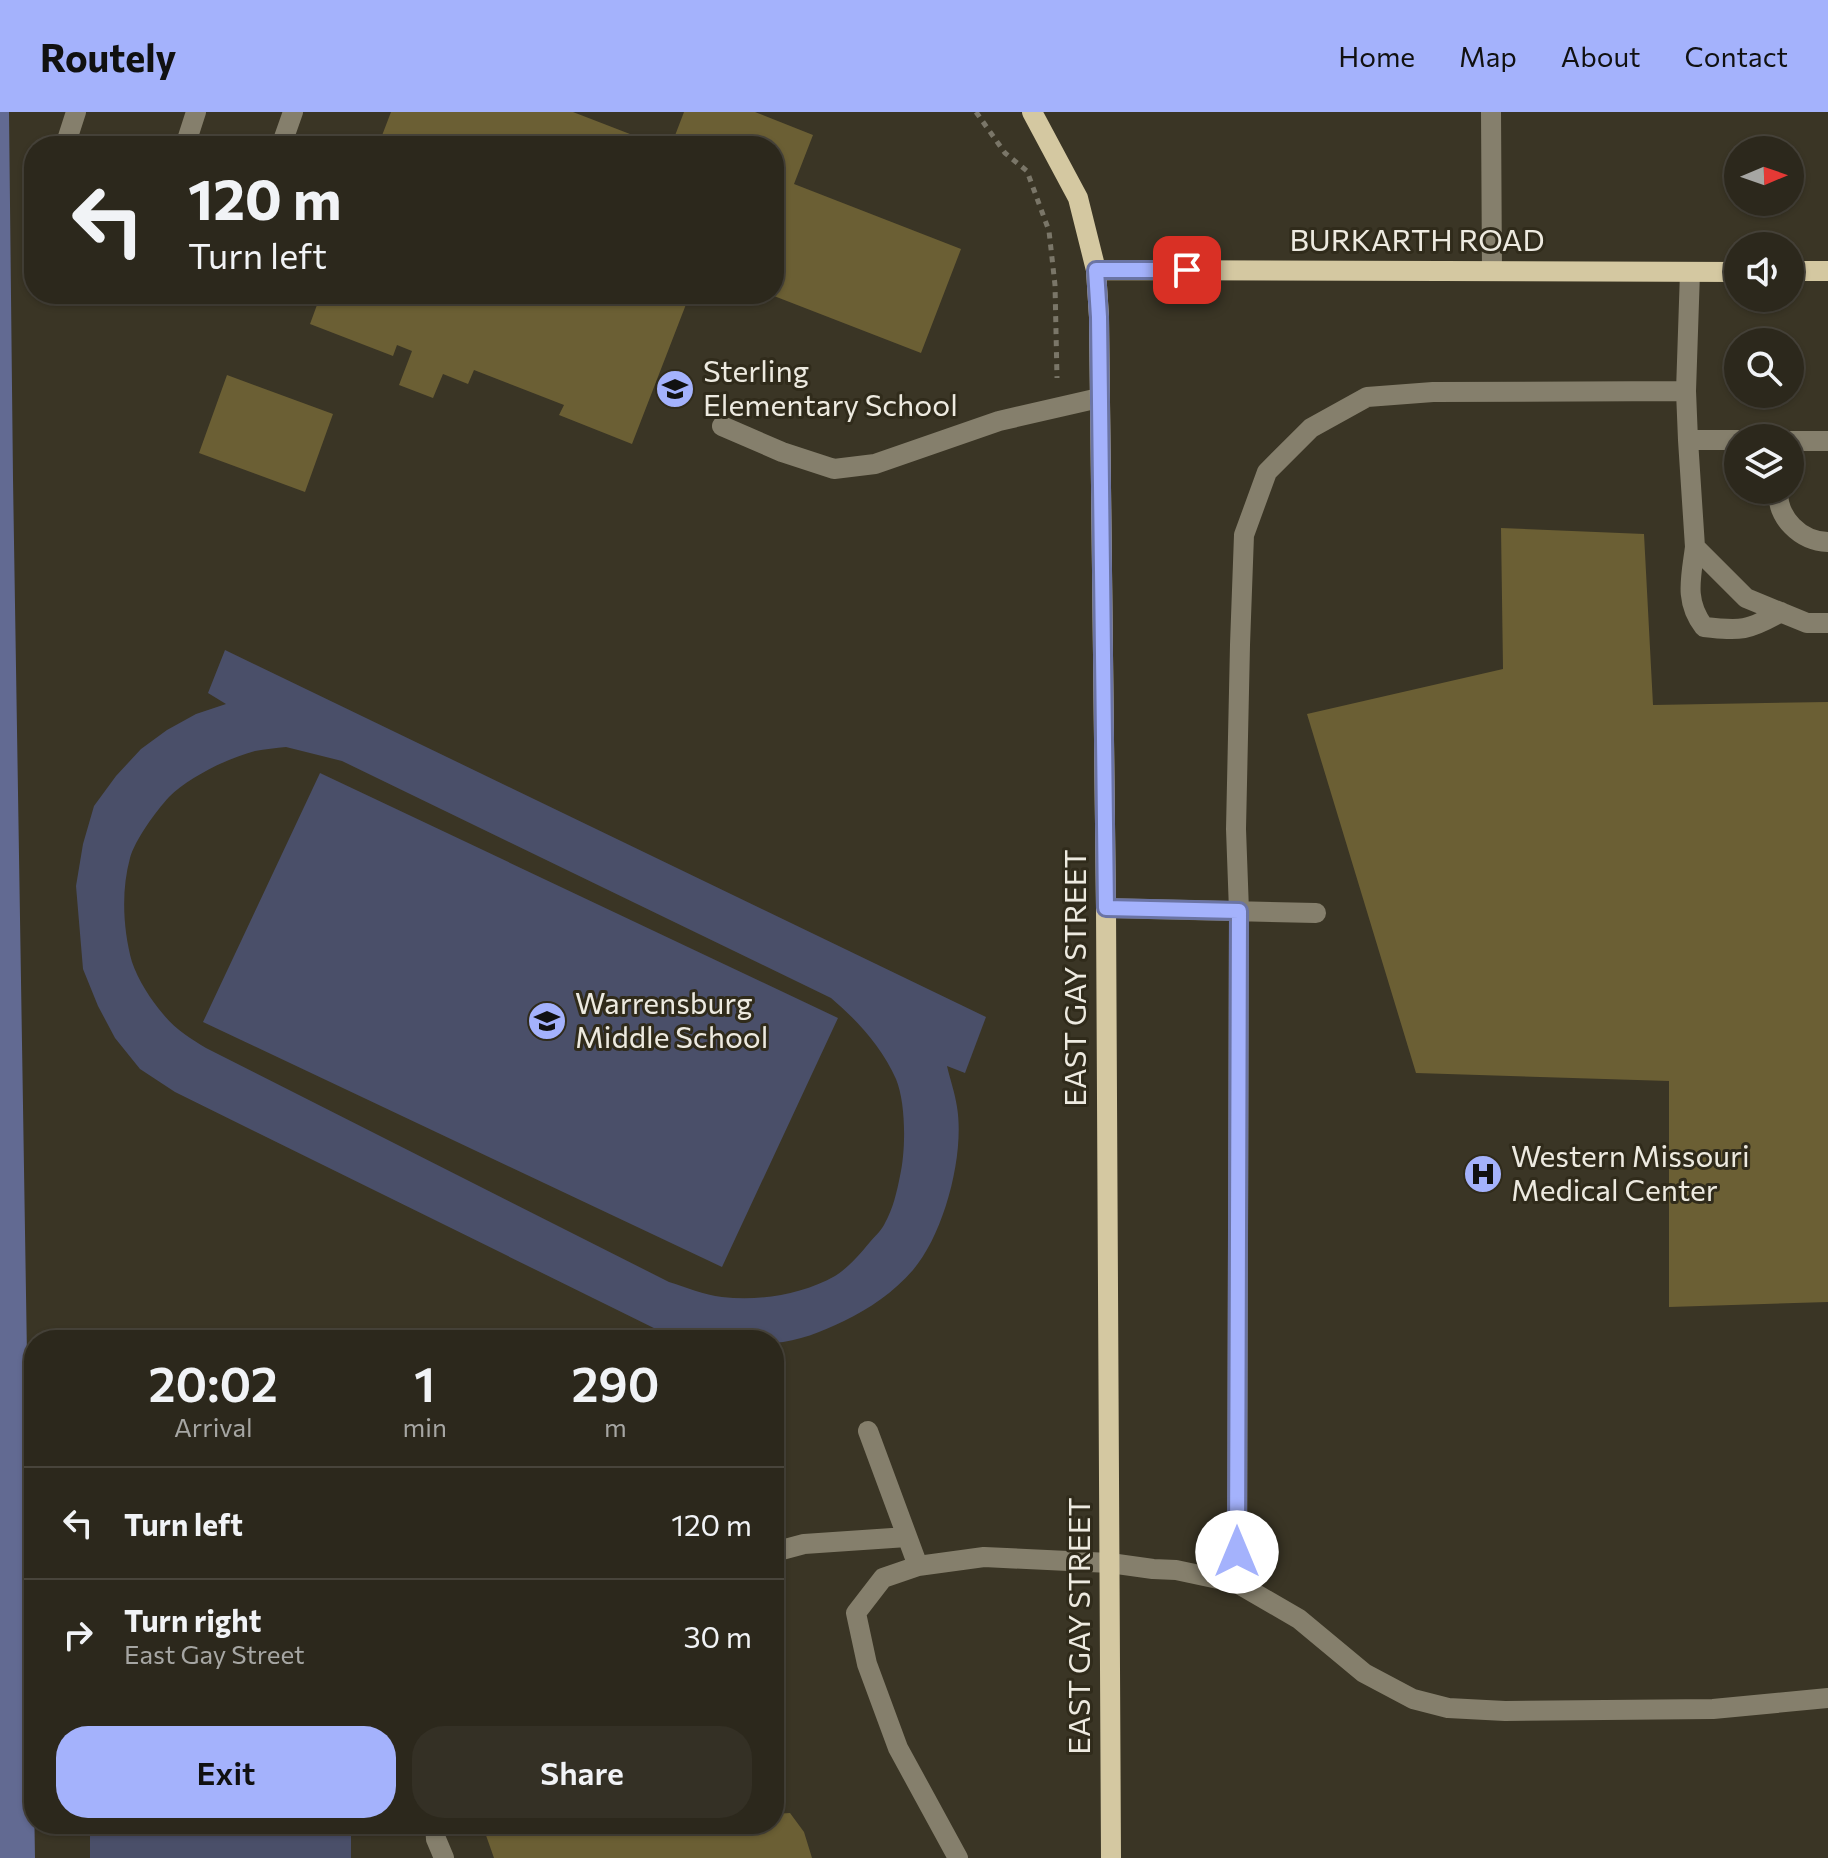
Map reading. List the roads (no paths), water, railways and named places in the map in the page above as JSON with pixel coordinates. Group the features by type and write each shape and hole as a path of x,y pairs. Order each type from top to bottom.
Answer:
{"main road":[{"name":"EAST GAY STREET","path":"1032,112 1078,198 1096,270 1099,317 1111,1858"},
{"name":"BURKARTH ROAD","path":"1096,270 1724,272"},
{"path":"1804,271 1828,271"}],"lane":[{"path":"68,136 76,112"},
{"path":"188,136 196,112"},
{"path":"285,136 293,112"},
{"path":"1491,112 1492,271"},
{"path":"1690,272 1686,391 1695,547 1690,584 1693,613 1704,627 1736,631 1758,625 1781,612"},
{"path":"1237,1583 1237,814 1240,645 1244,535 1267,472 1311,428 1367,397 1433,392 1686,391"},
{"path":"722,426 782,452 834,469 875,464 999,421 1099,398"},
{"path":"1688,440 1724,440"},
{"path":"1804,441 1828,441"},
{"path":"1779,504 1789,526 1816,542 1828,542"},
{"path":"1695,547 1746,598 1807,623 1828,623"},
{"path":"1106,908 1316,913"},
{"path":"868,1431 918,1566"},
{"path":"784,1549 804,1544 907,1537"},
{"path":"958,1858 898,1748 867,1664 856,1613 883,1578 918,1566 984,1557 1110,1563 1176,1570 1237,1583 1299,1619 1364,1673 1413,1699 1448,1708 1505,1711 1713,1709 1828,1698"},
{"path":"436,1834 444,1858"}],"place":[{"name":"Sterling Elementary School","path":"675,389"},
{"name":"Warrensburg Middle School","path":"547,1021"},
{"name":"Western Missouri Medical Center","path":"1483,1174"}]}
